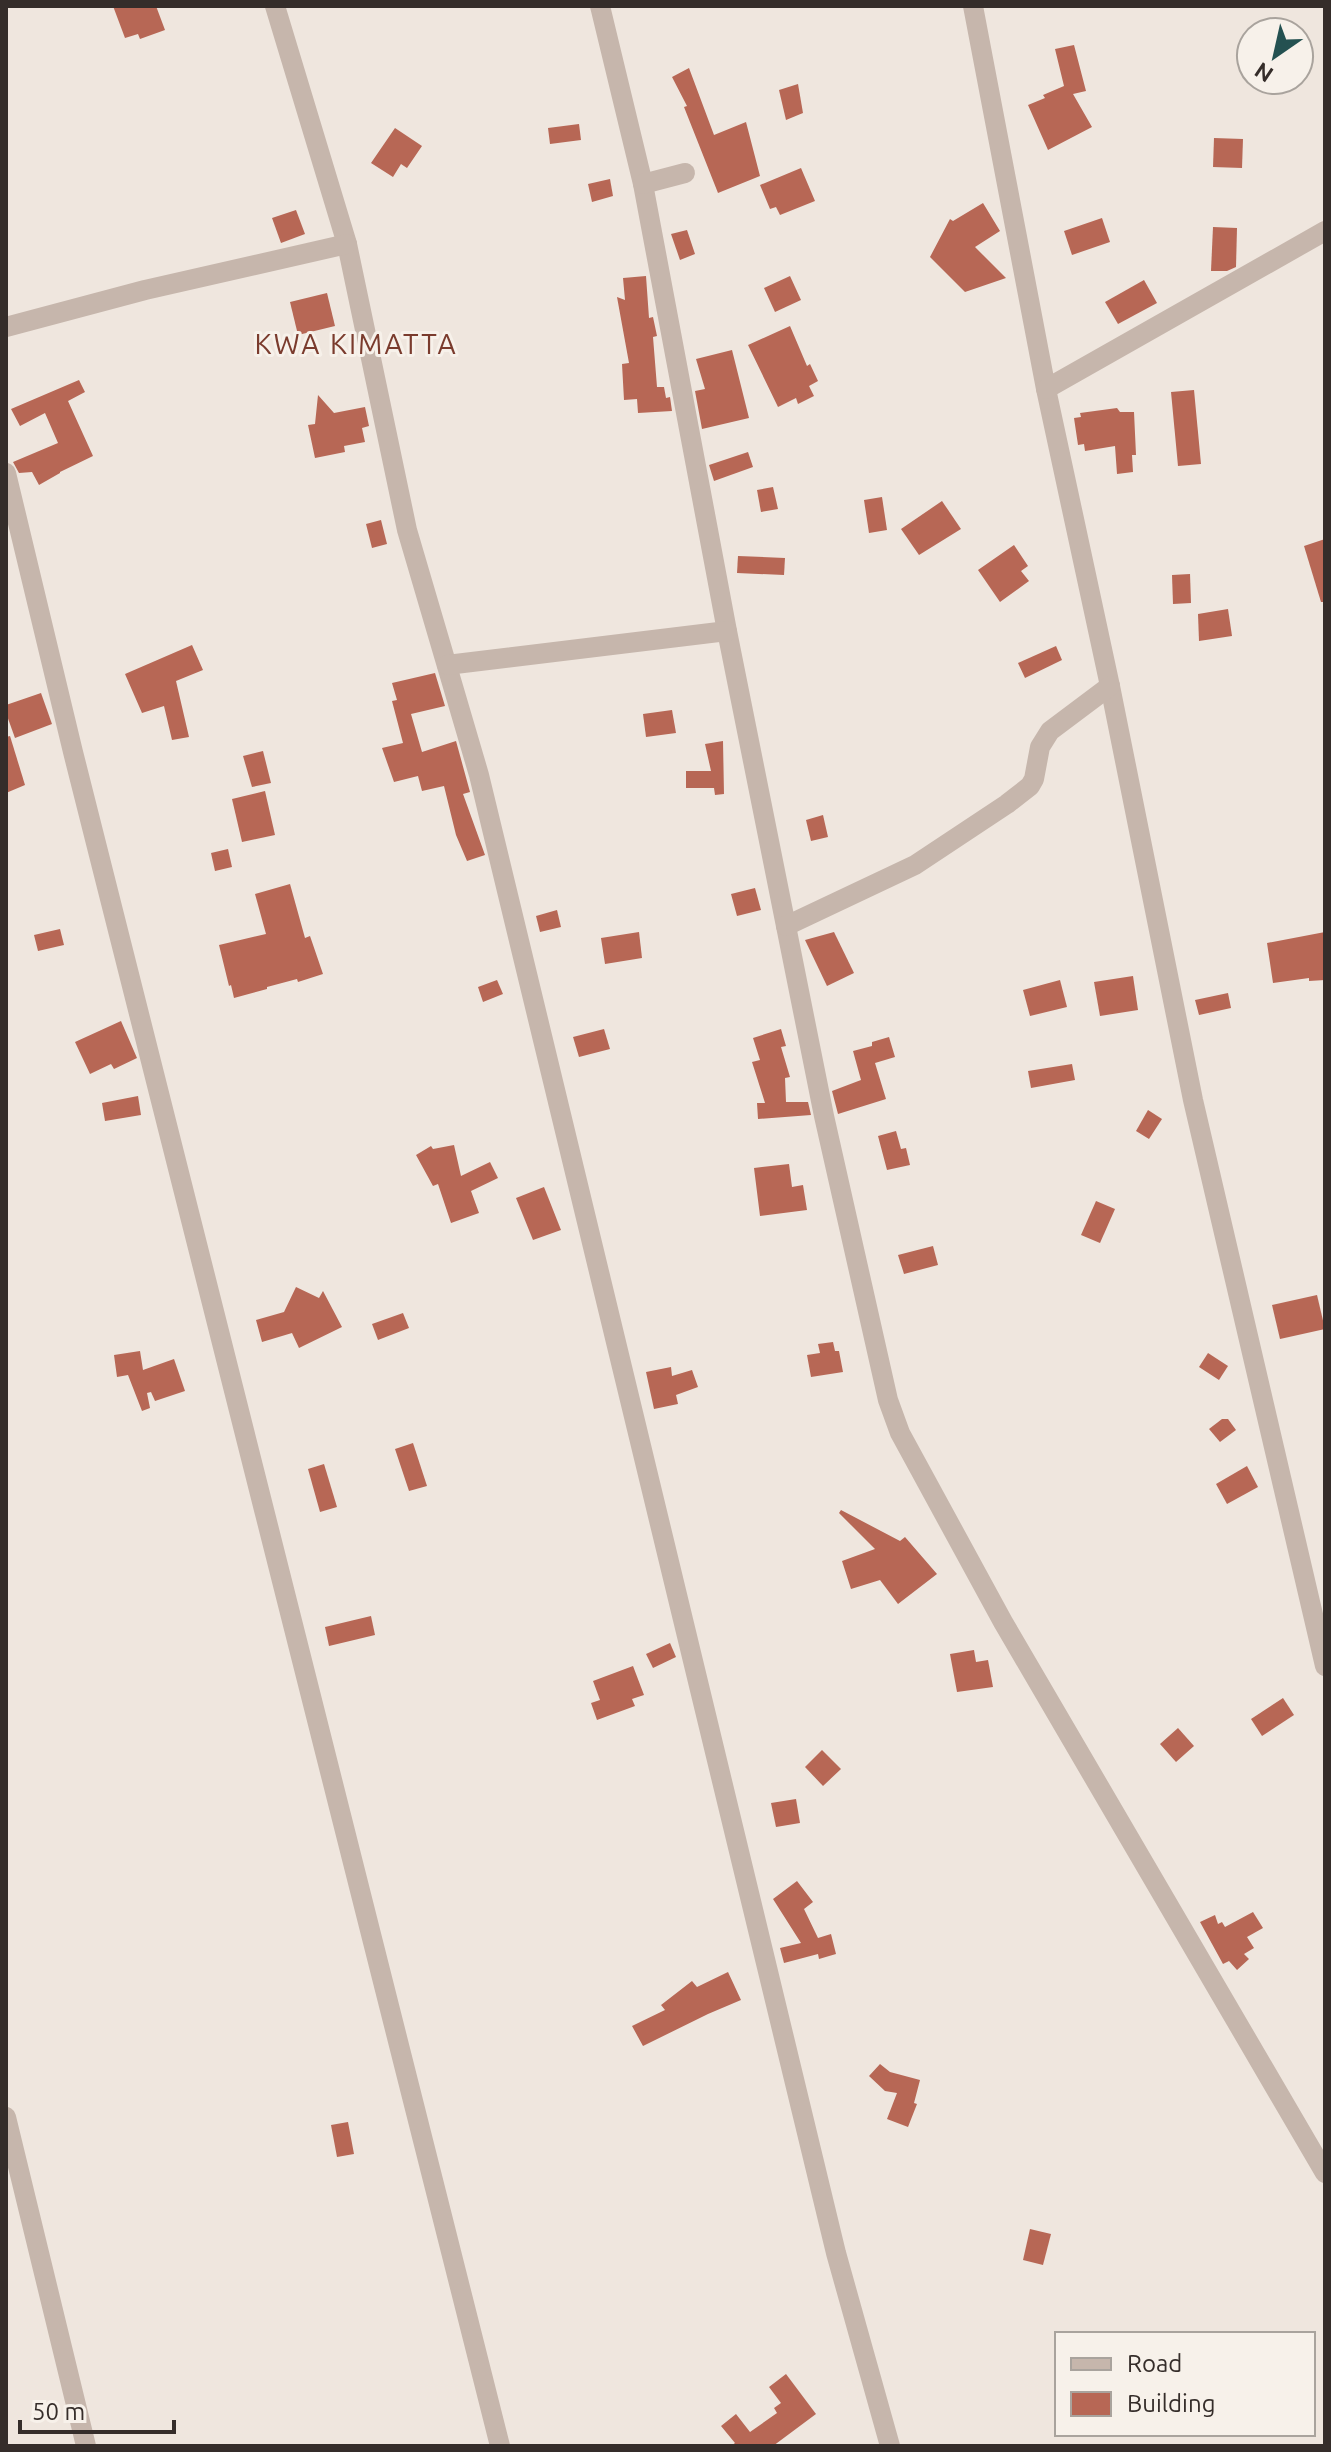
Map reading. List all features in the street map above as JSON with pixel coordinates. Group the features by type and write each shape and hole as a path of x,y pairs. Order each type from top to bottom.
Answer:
{"street":[{"path":"275,6 347,244 407,530 479,775 836,2253 890,2446"},
{"path":"600,6 643,184 727,631 824,1116 888,1400 900,1433 1011,1635 1325,2173"},
{"path":"973,6 1046,389 1110,686 1193,1100 1325,1666"},
{"path":"643,184 685,173"},
{"path":"1046,389 1325,231"},
{"path":"6,327 145,290 347,244"},
{"path":"6,473 80,783 500,2446"},
{"path":"447,665 727,631"},
{"path":"786,926 915,865 1007,804 1030,786 1034,779 1044,738 1110,686"},
{"path":"6,2117 86,2446"}],"building":[{"path":"113,6 156,6 165,30 140,39 138,34 125,38"},
{"path":"1074,45 1086,91 1073,94 1092,127 1048,150 1028,105 1064,86 1055,49"},
{"path":"689,68 714,135 746,122 760,176 718,193 684,107 687,106 672,77"},
{"path":"798,84 803,113 786,120 779,90"},
{"path":"579,124 581,140 550,144 548,128"},
{"path":"395,128 422,146 407,168 401,164 393,177 371,163"},
{"path":"1214,138 1243,139 1242,168 1213,167"},
{"path":"801,168 815,201 780,215 776,207 770,209 760,185"},
{"path":"610,179 613,196 592,202 588,184"},
{"path":"983,203 1000,231 975,247 1006,278 965,292 930,257 950,219 953,221"},
{"path":"296,210 305,234 281,243 272,218"},
{"path":"1102,218 1110,242 1072,255 1064,231"},
{"path":"1213,227 1237,228 1236,267 1227,271 1211,271"},
{"path":"687,230 695,254 680,260 671,234"},
{"path":"646,276 649,318 653,317 657,336 653,337 657,387 664,387 666,398 670,397 672,411 638,413 637,399 624,400 622,364 629,363 617,297 625,300 623,278"},
{"path":"790,276 801,300 775,312 764,288"},
{"path":"1144,280 1157,303 1118,324 1105,302"},
{"path":"327,293 335,326 298,335 290,302"},
{"path":"790,326 807,366 810,364 818,381 809,386 814,396 798,404 796,398 778,407 748,345"},
{"path":"732,350 749,418 702,429 695,391 705,389 696,359"},
{"path":"79,380 85,392 68,401 93,456 39,485 32,472 19,473 13,462 58,443 45,413 20,426 11,409"},
{"path":"1194,390 1201,464 1178,466 1171,392"},
{"path":"318,395 334,413 365,407 369,426 362,428 365,442 344,446 345,452 315,458 308,425 315,424"},
{"path":"1117,408 1120,412 1134,412 1136,455 1132,455 1133,472 1117,474 1115,446 1085,451 1084,444 1078,445 1074,418 1081,417 1080,413"},
{"path":"748,452 753,467 714,481 709,465"},
{"path":"773,487 778,509 761,512 757,490"},
{"path":"882,497 887,530 869,533 864,500"},
{"path":"942,501 961,529 919,555 901,529"},
{"path":"381,520 387,544 372,548 366,524"},
{"path":"1325,539 1325,602 1321,602 1304,546"},
{"path":"1014,545 1028,566 1021,571 1029,581 1000,602 978,570"},
{"path":"738,556 785,558 784,575 737,573"},
{"path":"1190,574 1191,603 1173,604 1172,575"},
{"path":"1228,609 1232,636 1199,641 1198,614"},
{"path":"192,645 203,670 176,681 189,737 172,740 164,706 142,713 125,674"},
{"path":"1056,646 1062,660 1025,678 1018,663"},
{"path":"435,673 445,706 411,714 422,752 456,741 470,792 463,794 485,855 467,861 456,835 444,786 422,791 418,776 394,782 382,748 403,743 392,701 397,700 392,683"},
{"path":"41,693 52,724 15,738 6,705"},
{"path":"672,710 676,733 646,737 643,714"},
{"path":"10,736 25,785 6,793 6,737"},
{"path":"723,741 724,794 715,795 714,788 686,788 686,771 711,771 705,744"},
{"path":"263,751 271,783 252,787 243,756"},
{"path":"265,791 275,835 242,842 232,799"},
{"path":"823,815 828,837 811,841 806,820"},
{"path":"228,849 232,867 215,871 211,853"},
{"path":"290,884 305,938 310,936 323,974 234,998 219,945 266,934 255,894"},
{"path":"755,888 761,910 737,916 731,894"},
{"path":"557,910 561,927 540,932 536,916"},
{"path":"60,929 64,945 38,951 34,935"},
{"path":"639,932 642,958 605,964 601,938"},
{"path":"834,932 854,973 827,986 805,940"},
{"path":"1325,932 1325,980 1309,981 1309,978 1273,983 1267,943"},
{"path":"1133,976 1138,1010 1100,1016 1094,982"},
{"path":"497,980 503,994 483,1002 478,987"},
{"path":"1060,980 1067,1007 1030,1016 1023,990"},
{"path":"1228,993 1231,1008 1199,1015 1195,1000"},
{"path":"121,1021 137,1058 114,1069 111,1064 90,1074 75,1042"},
{"path":"604,1029 610,1049 579,1057 573,1037"},
{"path":"781,1029 786,1046 781,1047 790,1077 785,1078 786,1102 808,1102 811,1115 758,1119 757,1103 765,1103 752,1062 760,1060 753,1038"},
{"path":"889,1037 895,1057 875,1063 886,1099 838,1114 832,1091 861,1080 853,1051"},
{"path":"1072,1064 1075,1080 1031,1088 1028,1071"},
{"path":"138,1096 141,1115 105,1121 102,1103"},
{"path":"1148,1110 1162,1119 1149,1139 1136,1131"},
{"path":"896,1131 901,1149 906,1148 910,1165 887,1170 878,1136"},
{"path":"454,1145 461,1176 490,1162 498,1178 471,1191 479,1213 451,1223 438,1184 433,1186 416,1155 431,1146 433,1149"},
{"path":"789,1164 792,1187 803,1185 807,1210 760,1216 754,1168"},
{"path":"544,1187 561,1230 533,1240 516,1198"},
{"path":"1096,1201 1115,1209 1100,1243 1081,1235"},
{"path":"933,1246 938,1265 904,1274 898,1255"},
{"path":"296,1287 319,1298 323,1291 342,1327 299,1348 292,1333 262,1342 256,1320 284,1312"},
{"path":"1317,1295 1325,1329 1280,1339 1272,1305"},
{"path":"403,1313 409,1328 378,1340 372,1324"},
{"path":"833,1342 835,1351 839,1351 843,1372 811,1377 807,1355 820,1353 818,1344"},
{"path":"140,1351 143,1370 174,1359 185,1391 155,1401 151,1392 147,1393 150,1408 142,1411 128,1375 117,1377 114,1355"},
{"path":"1208,1353 1228,1366 1219,1380 1199,1367"},
{"path":"671,1367 672,1376 692,1370 698,1387 676,1395 678,1404 654,1409 646,1372"},
{"path":"1222,1419 1228,1419 1236,1430 1220,1442 1209,1429"},
{"path":"413,1443 427,1486 409,1491 395,1449"},
{"path":"324,1464 337,1507 320,1512 308,1469"},
{"path":"1247,1466 1258,1487 1227,1504 1216,1484"},
{"path":"841,1510 900,1541 905,1537 937,1574 898,1604 880,1580 851,1589 842,1561 875,1549 839,1513"},
{"path":"371,1616 375,1635 329,1646 325,1627"},
{"path":"670,1643 676,1657 653,1668 646,1654"},
{"path":"974,1650 976,1662 988,1660 993,1687 957,1692 950,1654"},
{"path":"633,1666 644,1695 632,1699 635,1706 597,1720 591,1703 600,1700 593,1681"},
{"path":"1283,1698 1294,1715 1262,1736 1251,1719"},
{"path":"1178,1728 1194,1746 1176,1762 1160,1744"},
{"path":"822,1750 841,1769 823,1786 805,1767"},
{"path":"796,1799 800,1823 776,1827 771,1803"},
{"path":"797,1881 813,1902 804,1909 818,1938 831,1934 836,1954 819,1959 818,1954 784,1963 780,1948 801,1943 773,1899"},
{"path":"1253,1912 1263,1928 1247,1937 1254,1948 1244,1954 1249,1959 1237,1970 1229,1961 1223,1964 1200,1922 1215,1915 1218,1924 1222,1922 1225,1927"},
{"path":"728,1972 741,2000 643,2046 632,2026 665,2010 661,2005 692,1981 697,1987"},
{"path":"880,2064 890,2072 920,2080 914,2103 917,2104 908,2127 887,2119 897,2093 885,2091 869,2076"},
{"path":"348,2122 354,2154 337,2157 331,2125"},
{"path":"1030,2229 1051,2234 1043,2265 1023,2260"},
{"path":"786,2374 816,2414 773,2446 731,2446 735,2443 721,2426 736,2414 750,2432 777,2413 774,2408 781,2403 769,2387"}],"district":[{"name":"KWA KIMATTA","path":"356,343"}]}
